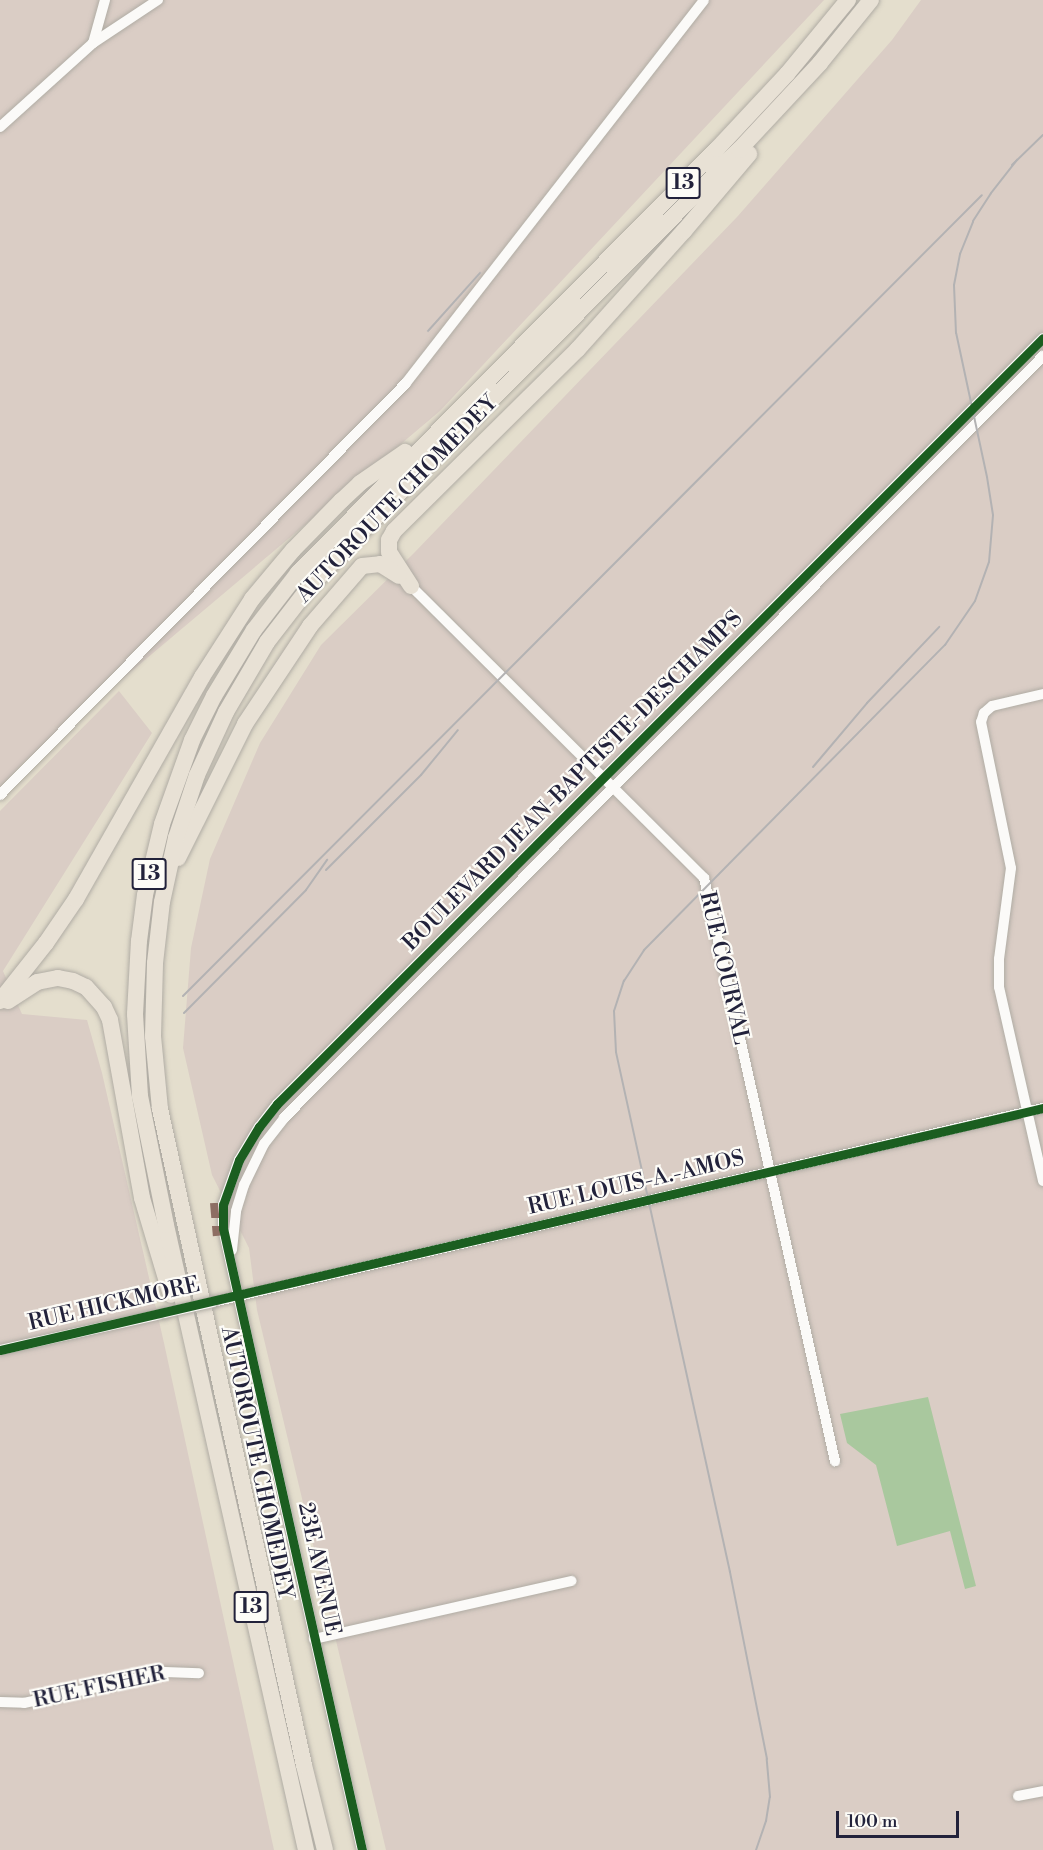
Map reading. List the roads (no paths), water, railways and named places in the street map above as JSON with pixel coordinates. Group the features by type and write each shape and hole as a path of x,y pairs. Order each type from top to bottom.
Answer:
{"highway":[{"name":"AUTOROUTE CHOMEDEY","path":"306,1850 148,1144 139,1088 135,987 140,926 151,865 168,803 192,740 218,689 254,630 309,560 723,142 793,66 848,0"},
{"name":"AUTOROUTE CHOMEDEY","path":"325,1850 304,1765 162,1123 156,1073 153,1010 158,930 165,886 180,823 210,743 252,666 297,602 352,541 739,150 820,63 871,0"},
{"path":"411,586 389,552 389,540 394,531 578,349 719,190 820,63"},
{"path":"0,1001 46,943 76,899 202,677 252,599 293,550 360,483 438,429"},
{"path":"165,886 245,724 287,658 357,569 369,563 382,565 411,586"},
{"path":"0,1006 31,985 58,978 73,981 91,990 108,1013 146,1213 206,1407"},
{"path":"304,1765 336,1850"},
{"path":"295,1807 301,1850"}],"street":[{"path":"93,43 105,0"},
{"path":"0,127 93,43 158,0"},
{"path":"0,795 406,383 704,0"},
{"name":"BOULEVARD JEAN-BAPTISTE-DESCHAMPS","path":"238,1296 222,1221 223,1205 240,1160 265,1119 1043,338"},
{"name":"BOULEVARD JEAN-BAPTISTE-DESCHAMPS","path":"232,1265 235,1221 244,1185 258,1154 277,1126 1043,356"},
{"path":"987,394 996,403"},
{"name":"RUE COURVAL","path":"411,586 704,878 835,1461"},
{"path":"704,678 712,687"},
{"path":"1043,694 992,706 984,713 981,723 1010,856 1011,880 999,959 999,983 1043,1181"},
{"name":"RUE LOUIS-A.-AMOS","path":"238,1296 1043,1108"},
{"name":"RUE HICKMORE","path":"0,1350 238,1296"},
{"name":"23E AVENUE","path":"238,1296 362,1850"},
{"path":"314,1639 572,1581"},
{"name":"RUE FISHER","path":"0,1702 24,1703 165,1672 199,1673"},
{"path":"1018,1796 1043,1791"}],"railway":[{"path":"1012,165 1043,135"},
{"path":"756,1850 766,1821 770,1797 767,1759 730,1572 616,1052 614,1011 624,981 644,950 945,645 975,601 989,562 993,515 956,333 954,285 960,254 973,221 1017,160"},
{"path":"183,996 982,195"},
{"path":"428,331 480,273"},
{"path":"813,767 867,703 939,627"},
{"path":"326,870 421,775 458,730"},
{"path":"184,1013 306,890 327,860"}]}
